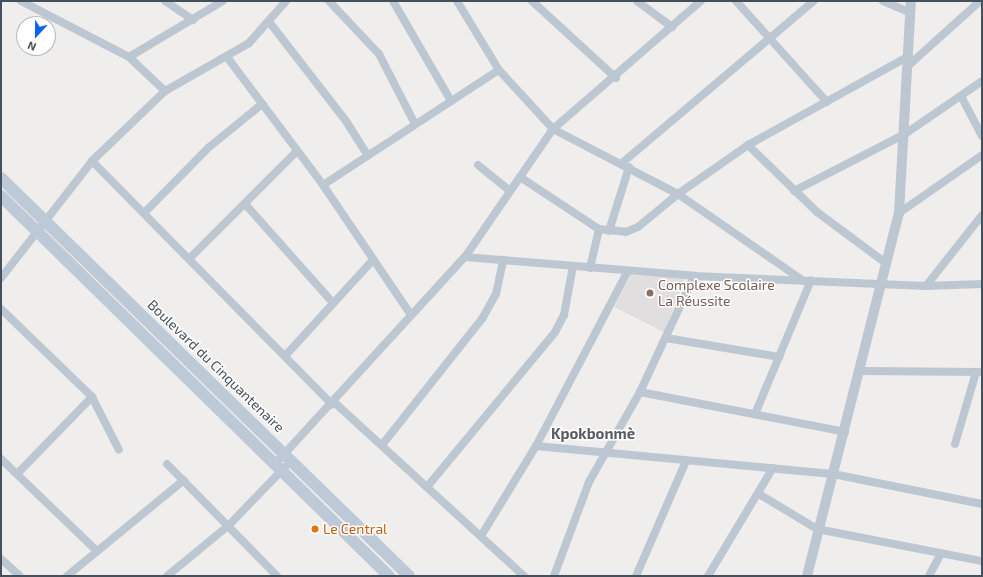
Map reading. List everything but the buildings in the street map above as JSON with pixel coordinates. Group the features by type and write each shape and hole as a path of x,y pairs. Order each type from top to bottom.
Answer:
{"main road":[{"name":"Boulevard du Cinquantenaire","path":"1,178 409,576"},
{"name":"Boulevard du Cinquantenaire","path":"1,196 389,576"}],"street":[{"path":"21,1 129,56 165,91"},
{"path":"165,1 193,20"},
{"path":"129,56 193,20 223,1"},
{"path":"1,278 44,219 92,161 165,91 249,43 270,23 286,1"},
{"path":"329,1 379,54 415,124"},
{"path":"393,1 451,101"},
{"path":"456,1 499,70 553,129 626,165 678,194 802,280"},
{"path":"532,1 616,78"},
{"path":"637,1 672,27"},
{"path":"167,576 229,524 288,458 333,403 465,257 553,129 616,78 701,1"},
{"path":"736,1 827,102"},
{"path":"609,231 626,165 710,91 769,36 814,1"},
{"path":"883,1 911,13"},
{"path":"807,576 817,529 845,432 899,213 906,134 911,1"},
{"path":"520,176 599,229 626,232 638,227 678,194 748,146 827,102 909,60 980,1"},
{"path":"270,23 346,121 368,156"},
{"path":"227,56 323,185 411,315"},
{"path":"323,185 499,70"},
{"path":"794,191 906,134 982,81"},
{"path":"961,96 982,136"},
{"path":"144,213 208,148 262,104"},
{"path":"748,146 794,191 887,264"},
{"path":"189,259 246,205 297,151"},
{"path":"899,213 982,155"},
{"path":"92,161 333,403 382,445 524,576"},
{"path":"478,165 510,191"},
{"path":"246,205 334,303"},
{"path":"926,286 982,215"},
{"path":"590,268 599,229"},
{"path":"465,257 694,276 883,282 926,286 982,284"},
{"path":"285,356 373,260"},
{"path":"382,445 482,319 496,294 502,260"},
{"path":"427,487 555,332 564,315 573,266"},
{"path":"481,536 536,446 628,271"},
{"path":"554,576 579,503 605,453 640,392 694,276"},
{"path":"755,414 811,280"},
{"path":"1,309 92,397 119,450"},
{"path":"666,338 779,357"},
{"path":"861,370 979,372 955,444"},
{"path":"640,392 845,432"},
{"path":"18,473 92,397"},
{"path":"536,446 833,474 982,504"},
{"path":"1,459 18,473 96,550"},
{"path":"636,576 686,461"},
{"path":"167,464 229,524 275,575"},
{"path":"708,576 759,494 773,468"},
{"path":"67,576 96,550 184,480"},
{"path":"759,494 817,529 982,561"},
{"path":"929,576 941,553"},
{"path":"1,559 20,576"}],"shaded area":[{"name":"Complexe Scolaire La Réussite","path":"631,275 685,279 664,332 614,307"}],"place":[{"name":"Complexe Scolaire La Réussite","path":"650,293"},
{"name":"Le Central","path":"315,529"}],"district":[{"name":"Kpokbonmè","path":"593,434"}]}
